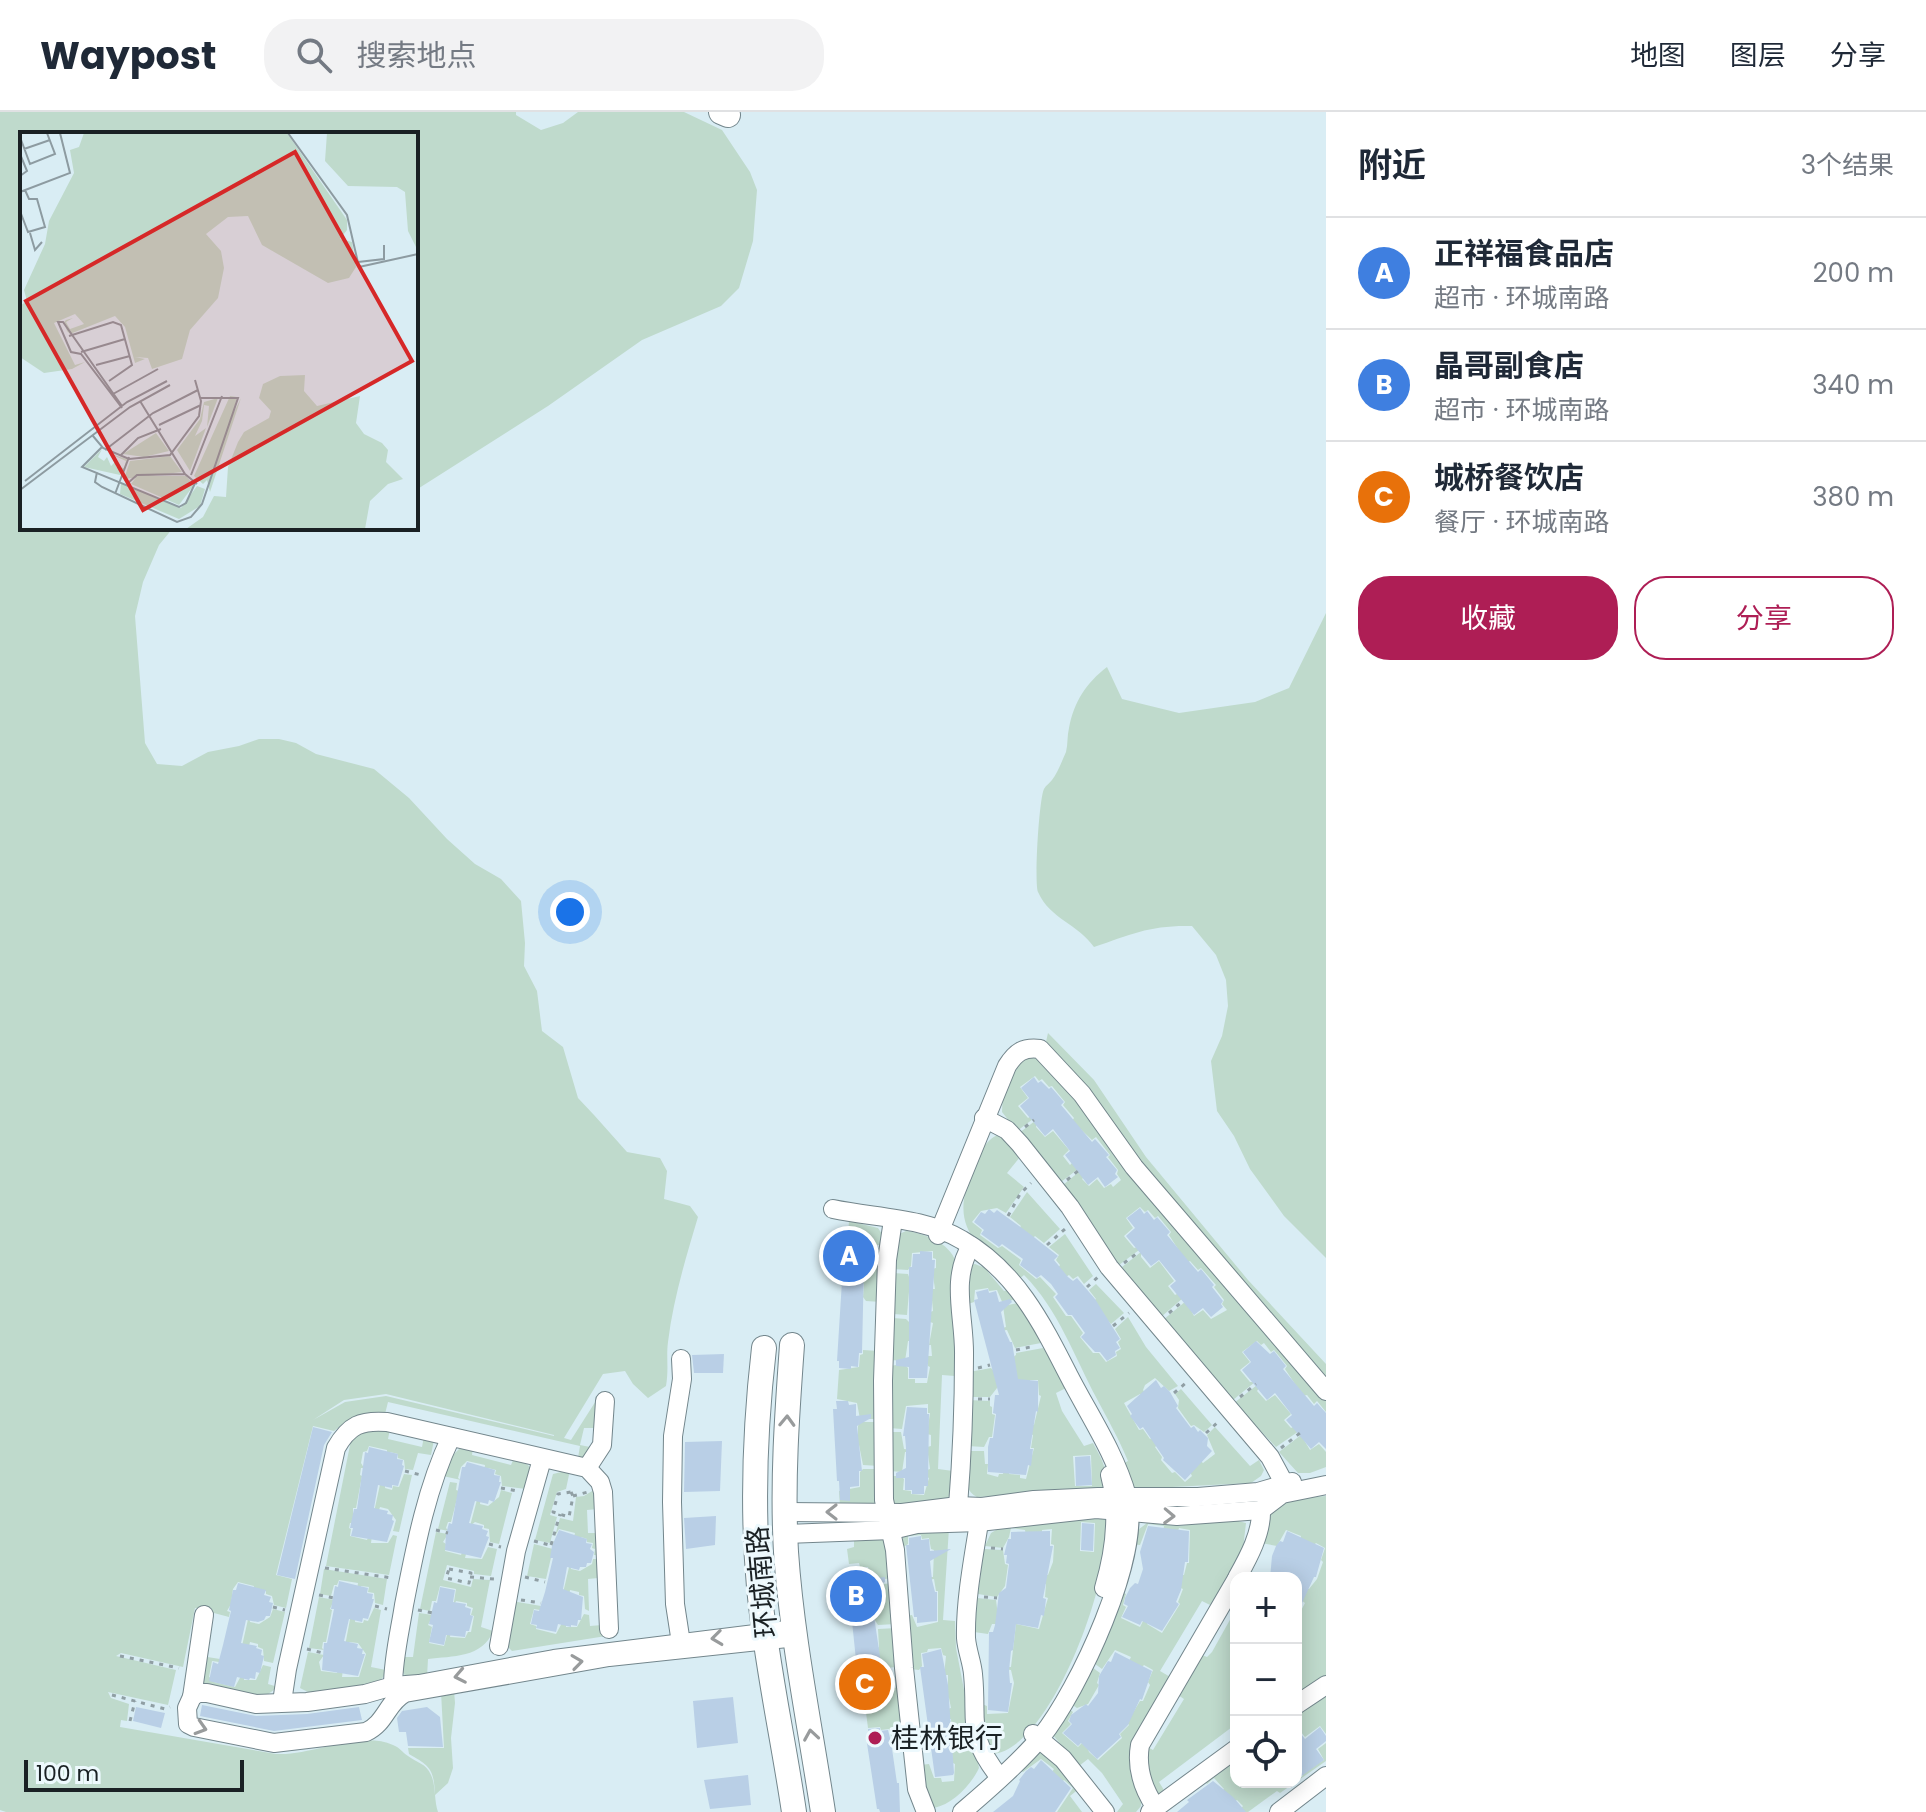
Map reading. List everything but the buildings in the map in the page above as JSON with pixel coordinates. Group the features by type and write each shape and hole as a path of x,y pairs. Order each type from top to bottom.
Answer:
{"main road":[{"name":"环城南路","path":"792,1345 787,1414 786,1523 790,1596 823,1812"},
{"name":"环城南路","path":"764,1348 757,1496 760,1600 794,1812"},
{"path":"760,1600 790,1596"}],"street":[{"path":"939,1232 984,1118 1013,1055 1021,1049 1040,1049 1082,1094 1134,1167 1326,1391"},
{"path":"984,1118 1013,1136 1139,1304 1270,1457 1284,1483"},
{"path":"831,1212 892,1223 919,1223 970,1248 1008,1278 1028,1301 1110,1453 1121,1505 1113,1553 1091,1628 1072,1674 1036,1736 962,1812"},
{"path":"892,1223 887,1260 883,1381 889,1521 917,1789 926,1812"},
{"path":"970,1248 1000,1275 1026,1305 1102,1451 1121,1505"},
{"path":"958,1506 964,1359 959,1289 962,1265 970,1248"},
{"path":"681,1359 682,1379 673,1436 672,1486 675,1604 681,1643"},
{"path":"587,1468 602,1445 605,1401"},
{"path":"282,1702 336,1448 353,1425 368,1421 387,1422 587,1468 600,1482 603,1492 609,1629"},
{"path":"393,1686 409,1581 435,1477 451,1437"},
{"path":"499,1646 519,1537 542,1459"},
{"path":"786,1523 889,1521 917,1524 980,1515 1096,1509 1258,1492 1326,1474"},
{"path":"1121,1505 1177,1516 1261,1510 1282,1494 1326,1485"},
{"path":"889,1521 902,1513 958,1506 980,1515"},
{"path":"1240,1572 1255,1541 1262,1519 1261,1510"},
{"path":"980,1515 966,1641 974,1678 973,1725 981,1749 998,1774"},
{"path":"1230,1591 1140,1745 1138,1754 1144,1789 1153,1810 1230,1753"},
{"path":"204,1615 192,1697 186,1717 188,1724 261,1742 366,1732 376,1728 396,1697 405,1693 555,1665 765,1636"},
{"path":"192,1697 207,1693 247,1703 307,1702 554,1659 796,1633"},
{"path":"1302,1701 1326,1685"},
{"path":"307,1702 311,1738"},
{"path":"1036,1736 1077,1774 1105,1812"},
{"path":"951,1812 998,1774"},
{"path":"1279,1812 1326,1776"}],"path":[{"path":"1008,1216 1020,1194 1043,1176"},
{"path":"1047,1245 1077,1218"},
{"path":"1113,1326 1139,1304"},
{"path":"1016,1350 1047,1344"},
{"path":"1270,1457 1300,1433"},
{"path":"571,1492 569,1517 560,1514 553,1512 557,1497 561,1493 571,1492"},
{"path":"551,1545 560,1514"},
{"path":"309,1565 409,1581"},
{"path":"449,1569 471,1573 470,1577 469,1583 446,1578 449,1569"},
{"path":"470,1577 486,1577 509,1583"},
{"path":"120,1656 179,1668 177,1680"},
{"path":"112,1695 165,1709 172,1703"},
{"path":"130,1721 135,1701"}],"green space":[{"path":"0,112 516,112 516,115 541,130 563,123 578,112 684,112 722,130 750,172 757,190 753,241 739,288 721,306 642,340 548,406 418,489 418,132 20,132 20,530 171,530 159,545 143,582 135,616 145,743 157,764 182,766 208,752 259,739 279,739 296,743 316,754 374,769 409,798 447,839 475,864 501,879 521,901 524,966 537,991 542,1031 563,1047 578,1098 627,1152 660,1158 667,1171 664,1199 690,1206 698,1217 673,1310 667,1347 666,1386 648,1398 625,1371 603,1374 564,1438 571,1440 599,1396 598,1428 584,1428 580,1445 595,1448 587,1458 578,1458 580,1446 388,1402 385,1414 358,1417 334,1431 313,1426 276,1575 292,1579 286,1608 274,1605 272,1596 266,1591 252,1594 254,1586 238,1582 227,1611 230,1612 229,1617 195,1608 183,1667 121,1653 116,1656 176,1670 168,1705 108,1692 111,1698 129,1704 127,1721 121,1720 120,1727 276,1754 366,1740 380,1741 395,1746 427,1768 433,1779 438,1812 0,1810","holes":["386,1394 554,1436 386,1396 345,1402 313,1420 344,1400"]},
{"path":"1326,613 1326,1258 1284,1216 1250,1169 1234,1136 1217,1111 1211,1061 1222,1036 1228,1006 1226,980 1216,955 1192,926 1153,929 1094,947 1043,901 1038,892 1037,874 1044,789 1056,774 1066,752 1069,728 1078,701 1100,673 1107,667 1122,699 1179,713 1255,702 1289,688"},
{"path":"1048,1033 1094,1080 1146,1157 1248,1280 1326,1364 1326,1385 1222,1264 1045,1046"},
{"path":"1024,1055 1041,1056 1326,1396 1326,1412 1317,1401 1314,1404 1307,1395 1303,1396 1285,1369 1287,1366 1274,1350 1271,1352 1264,1343 1261,1345 1257,1341 1242,1352 1250,1362 1240,1370 1250,1382 1255,1382 1233,1400 1163,1320 1186,1301 1194,1316 1203,1310 1211,1319 1227,1310 1214,1287 1216,1285 1201,1268 1198,1270 1190,1261 1187,1263 1169,1235 1171,1232 1158,1216 1155,1218 1148,1210 1145,1212 1140,1207 1126,1218 1133,1228 1124,1236 1139,1250 1119,1265 1108,1253 1063,1185 1080,1171 1085,1176 1082,1179 1089,1186 1097,1179 1104,1188 1111,1184 1113,1187 1121,1180 1108,1157 1110,1155 1096,1137 1092,1140 1072,1121 1074,1118 1063,1105 1065,1102 1052,1086 1035,1076 1020,1087 1028,1098 1018,1106 1028,1118 1031,1116 1033,1119 1017,1131 1002,1112 1003,1088"},
{"path":"1035,1121 1045,1137 1053,1131 1069,1150 1063,1156 1078,1169 1061,1182 1019,1133"},
{"path":"997,1135 1005,1135 1020,1157 1007,1173 1024,1187 1006,1213 997,1208 981,1211 972,1222 982,1230 980,1235 1021,1260 1019,1265 1036,1279 1040,1277 1056,1294 1053,1297 1066,1316 1071,1316 1083,1333 1080,1337 1093,1353 1099,1353 1106,1362 1117,1356 1116,1352 1121,1349 1118,1342 1121,1339 1115,1329 1128,1317 1146,1347 1178,1386 1169,1391 1155,1378 1145,1385 1143,1390 1146,1394 1143,1397 1140,1394 1124,1403 1139,1430 1143,1429 1150,1439 1156,1435 1162,1441 1155,1447 1172,1473 1175,1472 1185,1482 1192,1476 1190,1472 1198,1459 1203,1463 1215,1454 1207,1435 1215,1427 1250,1466 1259,1460 1264,1470 1261,1476 1251,1483 1133,1489 1119,1466 1128,1461 1121,1445 1047,1303 1024,1275 1017,1281 990,1257 979,1246 965,1222 963,1207 973,1170 985,1145"},
{"path":"1027,1192 1060,1229 1044,1243 1018,1230 1021,1226 1010,1217"},
{"path":"849,1221 878,1228 884,1237 884,1245 867,1245 858,1237 848,1236"},
{"path":"906,1231 942,1244 956,1262 955,1376 942,1375 938,1469 953,1471 952,1491 946,1501 898,1507 893,1504 889,1476 901,1476 904,1479 903,1490 924,1495 929,1478 927,1470 930,1469 927,1447 931,1446 931,1435 927,1434 928,1404 906,1406 902,1429 889,1428 889,1366 904,1364 908,1368 908,1379 915,1379 915,1383 927,1383 930,1367 928,1356 932,1356 929,1345 933,1323 930,1322 930,1312 933,1311 931,1289 935,1289 932,1269 936,1268 936,1259 933,1258 933,1251 912,1253 908,1270 892,1269 897,1235"},
{"path":"1065,1234 1093,1276 1084,1284 1078,1276 1064,1278 1057,1270 1059,1255 1049,1247"},
{"path":"1141,1252 1141,1257 1150,1268 1159,1261 1174,1281 1168,1286 1175,1295 1179,1293 1183,1298 1161,1317 1122,1267"},
{"path":"869,1261 884,1261 881,1302 866,1301 863,1297 864,1284 857,1283 857,1280 865,1279"},
{"path":"971,1265 990,1270 988,1272 1004,1291 1008,1290 1015,1299 1003,1304 997,1290 989,1291 988,1288 975,1290 974,1302 968,1304"},
{"path":"893,1273 908,1274 910,1280 907,1315 893,1314"},
{"path":"1096,1284 1124,1313 1111,1324 1091,1303 1096,1299 1089,1290"},
{"path":"1018,1303 1041,1343 1015,1348 1007,1330 1000,1331 1006,1327 1003,1306"},
{"path":"893,1318 906,1319 910,1323 909,1337 915,1337 915,1341 908,1341 905,1361 891,1360"},
{"path":"1043,1348 1061,1374 1066,1388 1056,1393 1062,1411 1084,1446 1093,1443 1104,1467 1106,1479 1100,1490 977,1497 969,1489 966,1451 984,1451 987,1474 998,1477 1004,1469 1009,1470 1009,1474 1026,1479 1034,1448 1031,1448 1033,1435 1026,1433 1025,1424 1034,1425 1041,1396 1038,1380 1030,1380 1029,1383 998,1379 997,1388 990,1397 969,1397 969,1372 991,1368 994,1371 1016,1353","holes":["1091,1455 1092,1486 1075,1486 1073,1456"]},
{"path":"863,1350 879,1351 878,1419 860,1419 857,1403 837,1399 839,1370 859,1367"},
{"path":"1257,1385 1257,1391 1266,1401 1275,1395 1291,1414 1284,1420 1299,1431 1276,1447 1234,1403"},
{"path":"1181,1389 1212,1425 1204,1432 1191,1426 1178,1408 1179,1400 1175,1394"},
{"path":"968,1400 990,1401 992,1414 995,1415 992,1437 984,1447 967,1446"},
{"path":"860,1422 878,1422 879,1466 863,1465 859,1445 852,1445 858,1441"},
{"path":"390,1429 388,1439 422,1447 424,1436 434,1440 431,1455 418,1453 413,1470 405,1469 404,1460 398,1458 398,1454 390,1452 387,1456 387,1450 369,1446 363,1452 361,1463 364,1468 361,1468 350,1536 367,1540 369,1535 372,1536 371,1543 388,1543 393,1535 397,1536 389,1575 326,1566 351,1440 362,1430"},
{"path":"889,1432 901,1432 904,1449 912,1450 905,1452 902,1472 890,1471"},
{"path":"1301,1435 1310,1450 1319,1444 1326,1452 1326,1467 1310,1473 1298,1473 1279,1452"},
{"path":"460,1448 473,1448 472,1455 511,1465 514,1458 528,1465 526,1489 502,1486 501,1476 495,1474 496,1470 488,1468 484,1472 485,1465 467,1461 461,1467 458,1478 461,1480 443,1476"},
{"path":"863,1469 879,1469 878,1504 840,1506 839,1491 860,1487 860,1472"},
{"path":"570,1470 566,1489 557,1492 550,1515 557,1517 550,1543 535,1540 553,1474"},
{"path":"404,1474 412,1475 399,1532 393,1531 396,1520 388,1509 380,1507 378,1513 374,1512 381,1480 385,1481 385,1488 392,1490 393,1486 399,1487"},
{"path":"450,1482 457,1483 456,1490 459,1491 451,1522 446,1528 449,1531 438,1529"},
{"path":"597,1488 598,1509 587,1510 588,1533 599,1533 599,1555 594,1555 593,1543 581,1537 579,1543 573,1541 575,1533 559,1529 555,1536 560,1518 573,1521 576,1497"},
{"path":"501,1490 512,1493 499,1544 490,1542 489,1529 484,1525 475,1522 470,1526 478,1496 481,1497 480,1504 488,1506 499,1497"},
{"path":"1326,1496 1326,1675 1302,1693 1302,1609 1305,1603 1302,1601 1302,1588 1309,1589 1317,1579 1325,1548 1316,1543 1300,1542 1301,1536 1286,1530 1277,1546 1261,1543 1273,1509 1283,1499"},
{"path":"1105,1513 1107,1538 1091,1610 1058,1690 1037,1722 1015,1745 992,1754 989,1752 979,1703 987,1706 987,1714 1008,1713 1014,1683 1011,1670 1004,1667 1011,1667 1016,1624 1039,1629 1048,1598 1045,1597 1046,1584 1038,1583 1039,1574 1048,1575 1054,1545 1051,1544 1052,1529 1026,1536 1025,1530 1011,1528 1003,1548 985,1546 991,1533 1001,1527","holes":["1081,1522 1095,1523 1094,1552 1080,1551"]},
{"path":"1234,1520 1246,1523 1243,1549 1214,1607 1202,1601 1160,1671 1172,1678 1140,1733 1141,1806 1136,1812 1117,1812 1123,1804 1102,1773 1088,1759 1079,1766 1052,1734 1065,1706 1073,1712 1068,1721 1071,1724 1062,1733 1078,1747 1085,1740 1089,1752 1098,1760 1122,1738 1120,1734 1129,1725 1122,1717 1134,1711 1143,1701 1153,1670 1128,1663 1131,1657 1115,1650 1102,1669 1091,1661 1117,1589 1126,1594 1123,1605 1126,1607 1121,1618 1140,1627 1145,1617 1147,1624 1162,1633 1180,1604 1183,1589 1173,1585 1174,1575 1184,1575 1189,1563 1190,1530 1179,1528 1178,1531 1163,1532 1164,1526 1148,1524 1140,1545 1131,1544 1134,1533 1147,1523 1178,1526"},
{"path":"949,1528 943,1620 955,1621 956,1648 979,1768 961,1793 934,1808 930,1806 920,1765 929,1764 934,1778 941,1778 942,1782 954,1781 954,1742 951,1742 951,1719 948,1719 947,1709 951,1708 945,1686 948,1686 948,1675 944,1675 946,1656 941,1648 928,1649 921,1653 922,1666 919,1670 910,1669 905,1616 912,1615 917,1627 938,1622 938,1591 934,1579 927,1580 927,1577 933,1577 934,1550 929,1538 922,1539 921,1535 908,1536 908,1544 902,1548 903,1534"},
{"path":"436,1532 448,1534 443,1542 446,1544 445,1551 461,1555 463,1550 467,1550 465,1558 482,1559 488,1547 497,1549 491,1576 447,1565 443,1580 471,1587 473,1579 490,1580 481,1627 493,1631 488,1640 474,1651 428,1659 427,1677 406,1678 402,1670 404,1657 413,1657 419,1613 433,1615 428,1625 432,1627 429,1643 444,1646 448,1631 451,1632 450,1637 465,1638 471,1632 473,1608 456,1601 453,1608 456,1589 440,1586 430,1611 420,1609"},
{"path":"884,1537 891,1578 873,1581 868,1567 860,1567 859,1563 849,1564 847,1549 854,1547 854,1539"},
{"path":"534,1544 553,1549 546,1579 527,1576"},
{"path":"984,1549 1003,1550 1005,1564 1008,1565 1005,1586 997,1597 978,1594"},
{"path":"593,1559 598,1559 598,1578 588,1579 589,1611 585,1609 584,1596 579,1592 570,1590 569,1597 563,1593 570,1563 571,1569 580,1571 592,1564"},
{"path":"324,1569 387,1579 383,1605 375,1603 374,1593 368,1592 369,1587 361,1586 357,1590 358,1583 339,1580 331,1596 320,1594"},
{"path":"893,1583 896,1624 878,1625 866,1606 873,1604 872,1589 874,1585"},
{"path":"319,1597 334,1600 326,1642 323,1642 324,1650 309,1648"},
{"path":"977,1598 996,1600 999,1624 992,1624 988,1634 974,1632"},
{"path":"512,1601 541,1606 540,1610 534,1609 530,1624 536,1629 556,1634 563,1621 566,1627 577,1627 584,1614 589,1615 590,1626 602,1625 606,1636 512,1651 507,1646"},
{"path":"374,1608 381,1610 371,1667 386,1670 383,1678 367,1687 343,1691 312,1694 300,1688 308,1652 324,1655 319,1662 321,1671 337,1673 339,1668 343,1669 342,1677 359,1677 366,1654 358,1643 349,1642 345,1646 351,1614 356,1615 355,1622 363,1623 364,1620 368,1621"},
{"path":"273,1609 285,1612 273,1663 264,1661 263,1649 258,1644 250,1642 248,1650 242,1646 249,1615 250,1622 259,1624 270,1617"},
{"path":"1230,1620 1230,1729 1159,1782 1167,1795 1154,1795 1144,1745 1153,1750 1184,1699 1175,1693 1199,1654 1207,1657"},
{"path":"897,1628 898,1667 883,1668 876,1649 879,1647 878,1629"},
{"path":"201,1656 220,1659 219,1662 212,1661 209,1677 214,1682 235,1687 242,1674 245,1674 244,1680 256,1680 263,1665 271,1667 268,1684 278,1687 264,1697 207,1686 202,1682"},
{"path":"1089,1665 1100,1673 1099,1685 1088,1704 1077,1708 1068,1702"},
{"path":"902,1687 907,1744 894,1745 889,1729 868,1728 864,1697 882,1692 882,1689"},
{"path":"454,1690 453,1768 448,1783 435,1795 430,1769 409,1754 408,1748 444,1748 441,1692"},
{"path":"1326,1691 1326,1734 1320,1726 1305,1737 1302,1733 1302,1709"},
{"path":"1326,1743 1326,1761 1302,1778 1302,1773 1324,1760 1318,1749"},
{"path":"1040,1748 1080,1788 1070,1796 1082,1812 1057,1812 1073,1788 1064,1780 1062,1782 1050,1775 1054,1769 1041,1759 1023,1772 1017,1767"},
{"path":"1230,1761 1230,1788 1287,1788 1280,1793 1277,1791 1248,1812 1238,1812 1243,1806 1220,1793 1224,1789 1214,1778 1207,1784 1205,1782"}],"place":[{"name":"正祥福食品店","path":"849,1256"},
{"name":"晶哥副食店","path":"856,1596"},
{"name":"城桥餐饮店","path":"865,1684"},
{"name":"桂林银行","path":"875,1738"}]}
